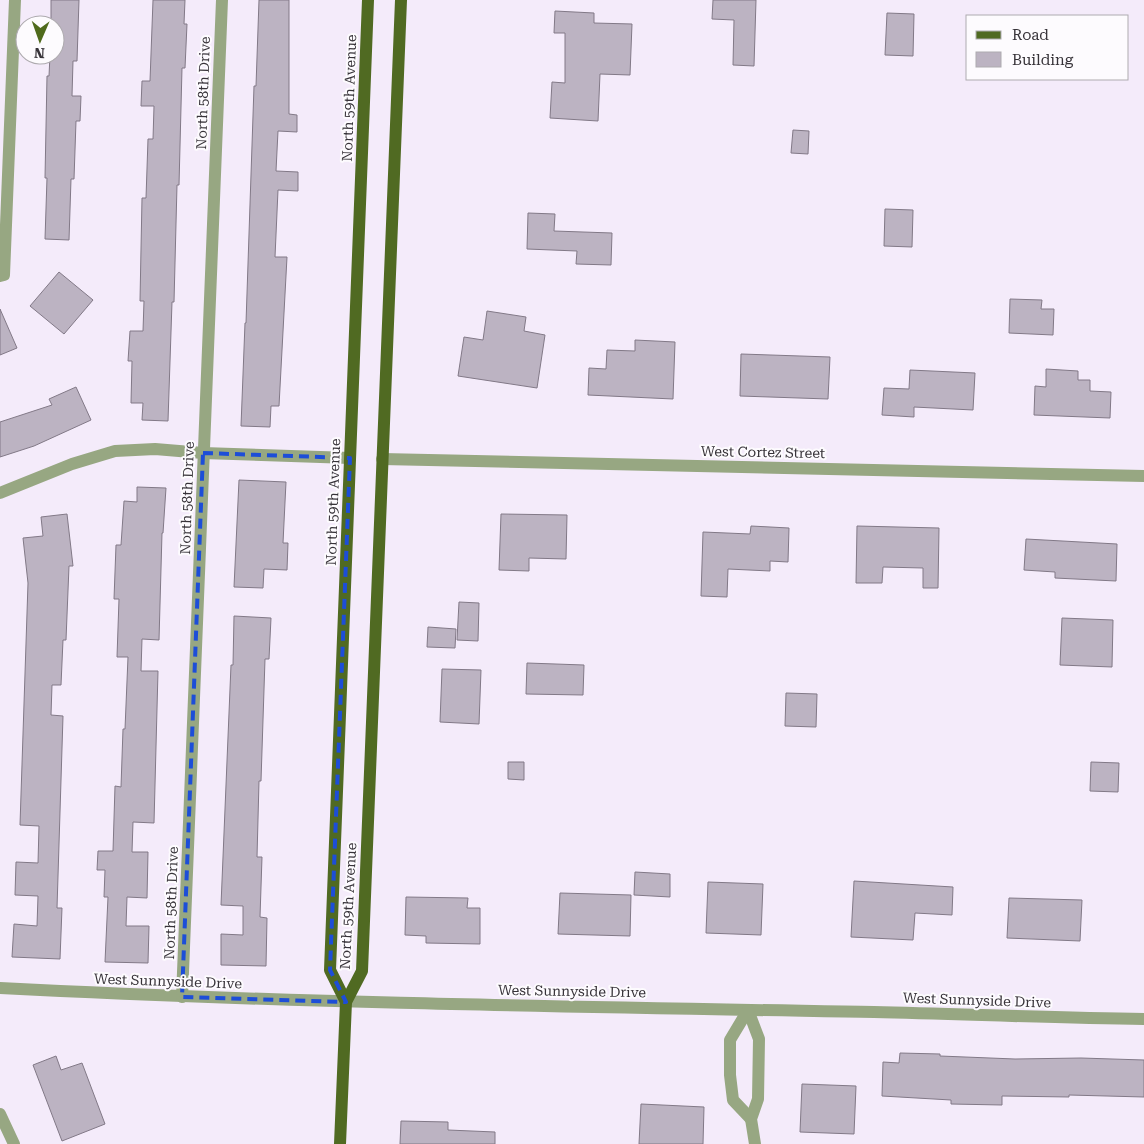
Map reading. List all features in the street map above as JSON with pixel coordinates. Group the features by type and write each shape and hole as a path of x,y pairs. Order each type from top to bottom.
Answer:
{"main road":[{"name":"North 59th Avenue","path":"346,1002 330,970 368,0"},
{"name":"North 59th Avenue","path":"340,1144 346,1002 362,971 400,0"}],"street":[{"path":"2,276 15,0"},
{"name":"North 58th Drive","path":"182,997 222,0"},
{"path":"0,493 72,464 115,451 155,449 203,453 350,458"},
{"name":"West Cortez Street","path":"382,459 1144,476"},
{"name":"West Sunnyside Drive","path":"0,988 182,997 346,1002 1144,1020"},
{"path":"748,1010 730,1040 730,1075 733,1100 751,1119"},
{"path":"748,1010 759,1039 758,1099 751,1119 755,1144"},
{"path":"0,1114 14,1144"}],"highlighted area":[{"path":"203,453 350,458 330,970 346,1002 182,997"}],"building":[{"path":"51,0 79,0 77,61 73,61 72,96 81,96 80,121 76,121 74,179 71,179 69,240 45,239 47,76 49,76 50,65 65,65 65,15 51,15"},
{"path":"153,0 185,0 184,24 187,24 185,68 182,68 179,185 177,185 168,421 142,420 143,403 131,403 132,361 128,361 130,331 143,331 144,301 140,301 142,198 146,198 148,139 153,139 154,106 141,106 142,81 150,81"},
{"path":"259,0 289,0 289,114 297,115 297,132 278,131 276,171 298,172 298,191 278,190 275,257 287,257 279,406 271,406 270,427 241,426"},
{"path":"713,0 756,0 754,66 733,65 734,20 712,19"},
{"path":"555,11 594,13 594,23 632,24 630,75 600,74 598,121 550,118 552,82 565,83 565,33 554,33"},
{"path":"887,13 914,14 913,56 885,55"},
{"path":"793,130 809,131 808,154 791,153"},
{"path":"885,209 913,210 912,247 884,246"},
{"path":"528,213 555,214 554,231 612,233 611,265 576,264 577,251 527,249"},
{"path":"59,272 93,300 64,334 30,306"},
{"path":"1010,299 1042,300 1041,309 1054,309 1053,335 1009,333"},
{"path":"0,309 17,348 0,355"},
{"path":"487,311 526,317 524,331 545,335 537,388 458,376 464,337 483,340"},
{"path":"635,340 675,342 673,399 588,395 589,368 606,369 607,350 635,351"},
{"path":"741,354 830,357 828,399 740,396"},
{"path":"1046,369 1078,371 1078,380 1090,380 1090,391 1111,392 1110,418 1034,415 1035,386 1046,387"},
{"path":"910,370 975,373 973,410 914,407 914,417 882,415 884,388 909,389"},
{"path":"76,387 91,420 34,446 0,457 0,422 52,405 49,399"},
{"path":"239,480 286,482 283,543 288,543 287,570 264,569 263,588 234,587"},
{"path":"137,487 166,488 162,533 159,640 142,639 141,671 158,671 154,823 133,822 132,852 148,852 147,898 127,897 126,926 149,926 148,963 105,962 108,897 104,897 105,870 97,870 98,851 113,851 115,786 121,787 128,657 117,657 119,599 114,599 116,545 121,545 124,501 137,502"},
{"path":"67,514 73,566 69,566 66,640 63,640 61,685 52,685 51,715 63,716 57,908 62,908 60,959 12,957 14,924 37,926 38,896 15,895 16,862 38,863 39,826 20,825 28,583 23,538 43,536 41,517"},
{"path":"501,514 567,515 566,559 529,558 529,571 499,570"},
{"path":"751,526 789,528 788,562 770,561 770,571 728,569 727,597 701,596 703,532 750,534"},
{"path":"857,526 939,528 938,588 923,588 923,568 883,567 882,583 856,583"},
{"path":"1026,539 1117,544 1116,581 1055,578 1055,572 1024,570"},
{"path":"459,602 479,603 478,641 457,640"},
{"path":"234,616 271,618 269,659 265,659 257,857 262,857 260,917 267,918 266,966 221,965 221,934 243,935 243,906 221,905"},
{"path":"1062,618 1113,620 1112,667 1060,665"},
{"path":"428,627 456,629 455,648 427,647"},
{"path":"527,663 584,665 583,695 526,694"},
{"path":"442,669 481,670 479,724 440,722"},
{"path":"786,693 817,694 816,727 785,726"},
{"path":"508,762 524,762 524,780 508,779"},
{"path":"1091,762 1119,763 1118,792 1090,791"},
{"path":"635,872 670,874 670,897 634,895"},
{"path":"854,881 953,887 952,915 915,913 913,940 851,937"},
{"path":"708,882 763,884 761,935 706,933"},
{"path":"560,893 631,895 630,936 558,934"},
{"path":"406,897 468,898 467,908 480,908 480,944 426,943 426,936 405,935"},
{"path":"1009,898 1082,900 1080,941 1007,938"},
{"path":"900,1053 1015,1059 1081,1058 1144,1060 1144,1097 1002,1096 1002,1105 951,1104 951,1100 882,1096 883,1062 899,1063"},
{"path":"56,1056 61,1070 82,1063 105,1124 62,1141 33,1065"},
{"path":"802,1084 856,1086 854,1134 800,1132"},
{"path":"641,1104 704,1107 703,1144 639,1144"},
{"path":"401,1121 448,1122 448,1130 495,1132 495,1144 400,1144"}]}
